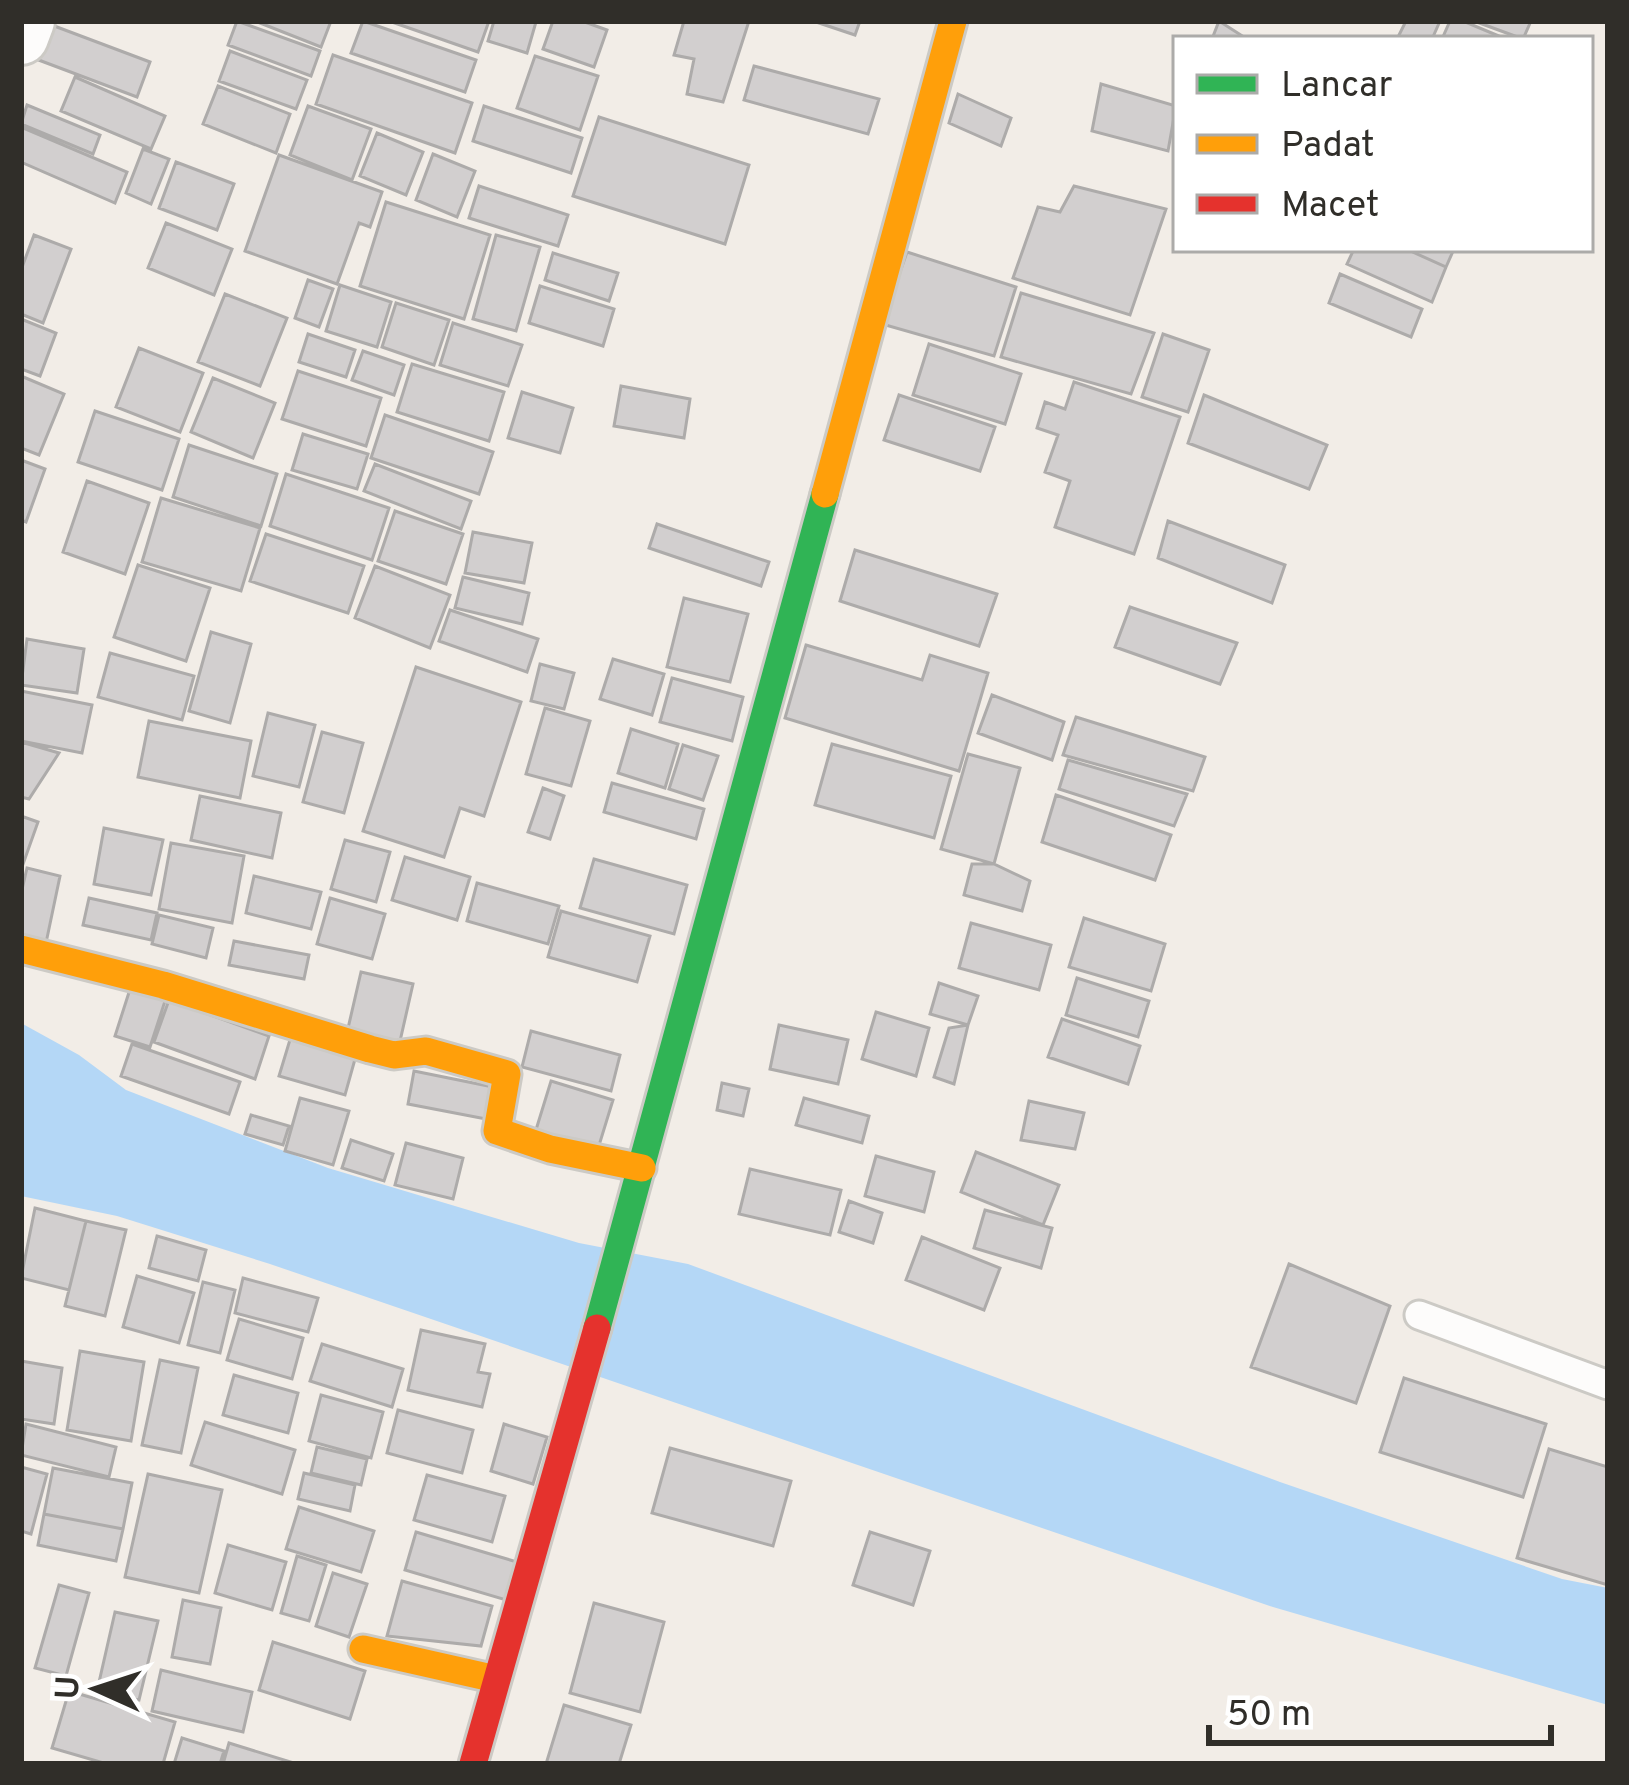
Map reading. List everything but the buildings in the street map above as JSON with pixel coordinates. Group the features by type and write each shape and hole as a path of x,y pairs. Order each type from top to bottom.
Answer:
{"street":[{"path":"21,37 27,21"},
{"path":"473,1764 628,1219 953,21"},
{"path":"21,950 163,986 370,1049 394,1055 426,1051 507,1074 497,1130 550,1149 642,1168"},
{"path":"363,1649 496,1679"}],"lane":[{"path":"1419,1316 1608,1385"}],"water":[{"path":"21,1023 79,1055 126,1090 328,1168 579,1243 688,1264 1280,1482 1562,1579 1608,1588 1608,1705 1273,1607 270,1264 117,1216 21,1196"}],"traffic: fast":[{"path":"597,1328 825,494"}],"traffic: slow":[{"path":"825,494 953,21"},
{"path":"21,949 163,985 370,1049 394,1055 426,1051 507,1074 497,1131 550,1149 642,1168"},
{"path":"363,1649 496,1679"}],"traffic: jam":[{"path":"473,1764 597,1328"}]}
